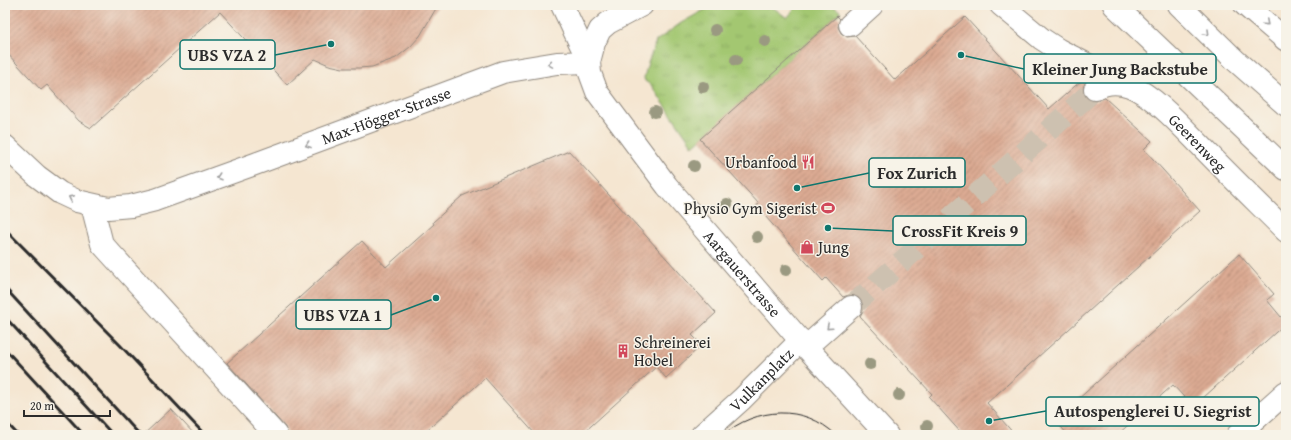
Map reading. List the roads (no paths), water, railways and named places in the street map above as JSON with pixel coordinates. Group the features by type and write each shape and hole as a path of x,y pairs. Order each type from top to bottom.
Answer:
{"main road":[{"path":"562,5 589,62"},
{"path":"589,62 594,43 600,30 608,23 642,5"},
{"path":"850,25 872,5"},
{"name":"Geerenweg","path":"1001,5 1059,50 1088,65 1104,86 1131,87 1156,104 1183,128 1286,231"},
{"path":"1114,5 1286,169"},
{"path":"1179,5 1236,61 1286,105"},
{"path":"1245,5 1286,40"},
{"name":"Max-Högger-Strasse","path":"100,206 131,206 155,200 262,162 503,72 557,63 589,62"},
{"name":"Aargauerstrasse","path":"589,62 590,73 596,92 667,186 804,343 887,435"},
{"path":"5,146 37,176 60,193 77,201 100,206 102,244 276,435"},
{"name":"Vulkanplatz","path":"702,435 804,343 851,306"},
{"path":"1238,435 1286,392"}],"tunnel":[{"path":"851,307 1095,89"}],"tram line":[{"path":"723,435 750,419 780,413 795,414 809,418 823,425 836,435"}],"railway":[{"path":"5,229 120,345 205,435"},
{"path":"5,288 140,435"},
{"path":"5,317 113,435"},
{"path":"5,349 84,435"},
{"path":"5,421 18,435"}],"place":[{"name":"UBS VZA 2","path":"331,44"},
{"name":"Kleiner Jung Backstube","path":"961,55"},
{"name":"Urbanfood","path":"808,162"},
{"name":"Fox Zurich","path":"797,188"},
{"name":"Physio Gym Sigerist","path":"828,208"},
{"name":"CrossFit Kreis 9","path":"828,228"},
{"name":"Jung","path":"807,247"},
{"name":"UBS VZA 1","path":"436,298"},
{"name":"Schreinerei Hobel","path":"623,351"},
{"name":"Autospenglerei U. Siegrist","path":"989,421"}]}
